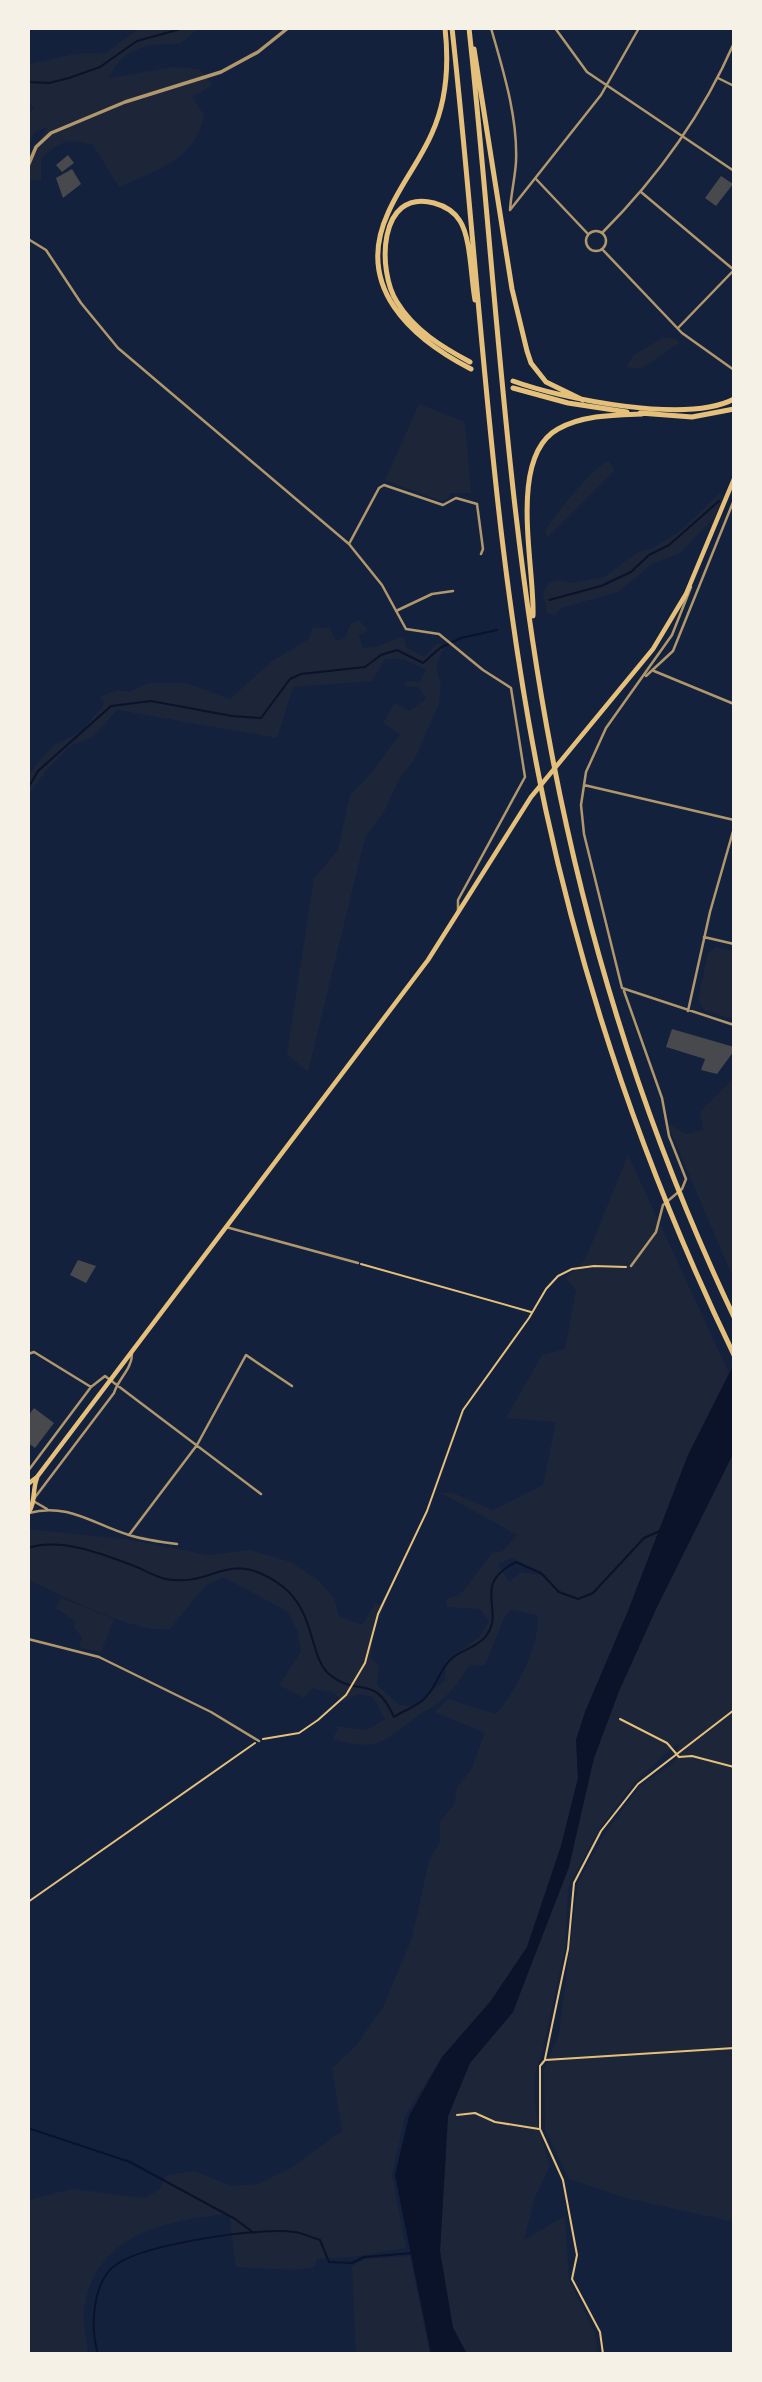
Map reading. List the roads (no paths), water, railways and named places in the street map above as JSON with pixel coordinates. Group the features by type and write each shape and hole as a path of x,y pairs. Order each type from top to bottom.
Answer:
{"highway":[{"path":"445,28 447,70 440,110 433,133 387,214 380,241 379,265 391,304 410,329 425,342 470,366 420,330 393,295 386,274 385,241 390,223 406,207 429,202 449,209 459,219 466,236 482,337"},
{"path":"452,28 507,572 544,799 583,961 640,1135 681,1239 734,1355"},
{"path":"469,28 512,289 527,351 531,363 546,382 583,400"},
{"path":"469,28 514,495 551,753 580,884 621,1031 654,1127 734,1317"},
{"path":"734,399 715,407 695,409 561,397 513,384 568,403 642,414 692,417 734,409"},
{"path":"532,631 529,510 534,454 545,439 562,427 584,419 642,414"}],"main road":[{"path":"28,1484 37,1477 132,1353 428,960 531,797 653,649 694,577 734,479"},
{"path":"28,1513 37,1477"}],"street":[{"path":"28,166 36,147 51,133 125,103 220,72 258,52 288,28"},
{"path":"491,28 506,84 514,132 516,160 510,210 607,86 639,28"},
{"path":"555,28 587,72 734,172"},
{"path":"602,233 641,192 682,136 717,78 734,43"},
{"path":"717,78 734,86"},
{"path":"536,179 588,234 587,247 596,252 602,249 606,241 602,233 596,230 588,234"},
{"path":"641,192 734,270 677,328"},
{"path":"28,239 46,250 81,303 118,348 349,544 382,585 408,631 439,634 487,673 507,683 514,695 525,777 458,900 459,913"},
{"path":"602,249 677,328 709,355 733,370"},
{"path":"349,544 379,488 384,485 443,505 456,498 477,504 483,549 481,554"},
{"path":"727,497 734,492"},
{"path":"643,677 654,671 673,651 734,500"},
{"path":"631,1266 652,1238 663,1205 682,1189 686,1179 669,1136 660,1091 622,988 584,834 581,805 588,763 602,734 672,635 694,577"},
{"path":"396,611 432,594 453,591"},
{"path":"654,671 734,704"},
{"path":"584,785 734,820"},
{"path":"688,1011 704,937 734,828"},
{"path":"704,937 734,944"},
{"path":"622,988 734,1025"},
{"path":"226,1227 358,1263"},
{"path":"28,1354 34,1352 91,1387"},
{"path":"47,1509 32,1496 114,1393 132,1363 132,1353"},
{"path":"129,1535 197,1445 246,1354 292,1386"},
{"path":"28,1471 91,1387 105,1376 261,1494"},
{"path":"28,1513 47,1509 75,1513 129,1535 177,1544"},
{"path":"28,1639 99,1657 211,1712 259,1741"}],"waterway":[{"path":"28,82 49,83 69,78 100,67 137,41 184,28"},
{"path":"549,600 601,586 631,572 649,555 669,545 719,501"},
{"path":"28,788 38,771 111,706 151,701 232,716 261,718 290,679 301,674 365,667 381,655 397,650 423,663 440,648 461,638 497,630"},
{"path":"28,1548 55,1545 83,1549 166,1579 197,1578 234,1569 248,1569 264,1575 282,1586 301,1608 318,1657 329,1674 349,1685 373,1690 387,1703 394,1717 423,1700 450,1660 486,1636 493,1617 492,1589 502,1571 516,1562 541,1573 559,1592 578,1599 593,1593 644,1538 660,1531"},
{"path":"28,2128 130,2162 235,2219 254,2233"},
{"path":"98,2354 94,2318 102,2281 117,2264 152,2250 203,2239 278,2231 298,2233 320,2240 329,2262 352,2263 364,2257 413,2253"}]}
